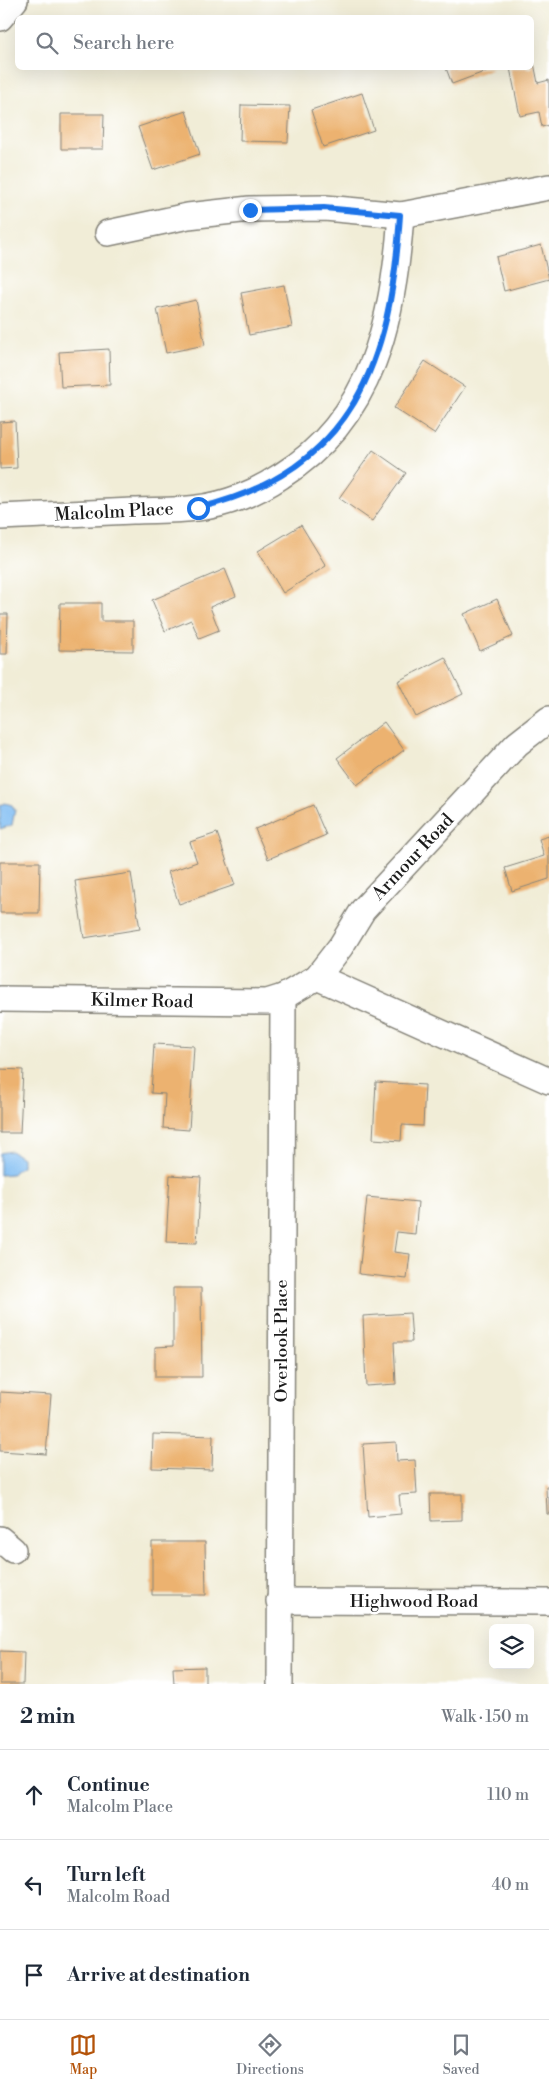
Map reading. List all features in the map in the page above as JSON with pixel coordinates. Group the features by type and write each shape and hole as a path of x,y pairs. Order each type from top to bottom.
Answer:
{"street":[{"path":"0,18 15,0"},
{"path":"108,233 188,216 250,210 324,208 400,215 549,187"},
{"name":"Malcolm Place","path":"0,517 198,508 232,500 268,484 295,468 325,442 349,411 368,377 389,312 397,259 400,215"},
{"name":"Armour Road","path":"283,998 317,977 341,946 364,910 518,744 549,719"},
{"path":"317,977 549,1081"},
{"name":"Kilmer Road","path":"0,999 267,1002 283,998"},
{"name":"Overlook Place","path":"280,1684 283,998"},
{"name":"Highwood Road","path":"279,1600 549,1602"}],"water":[{"path":"5,803 12,805 15,810 12,825 0,829 0,806"},
{"path":"11,1151 22,1158 22,1166 12,1174 0,1175 0,1153"}],"building":[{"path":"534,63 538,83 549,80 549,125 542,127 539,112 520,116 510,70 534,70"},
{"path":"447,70 489,70 452,84"},
{"path":"362,93 374,130 323,147 311,110"},
{"path":"241,105 290,106 288,142 240,141"},
{"path":"186,111 200,154 153,170 138,127"},
{"path":"61,114 104,114 103,149 61,149"},
{"path":"541,245 549,279 504,291 496,257"},
{"path":"284,285 292,327 249,335 241,293"},
{"path":"196,300 205,345 166,353 157,309"},
{"path":"109,349 110,385 61,387 59,352"},
{"path":"425,361 465,387 434,434 394,408"},
{"path":"15,421 17,468 0,469 0,422"},
{"path":"373,450 406,473 372,521 339,498"},
{"path":"301,525 326,566 283,593 258,551"},
{"path":"225,569 236,596 210,607 219,630 199,638 191,620 165,631 152,600"},
{"path":"497,599 513,636 480,651 464,614"},
{"path":"60,603 101,603 101,621 133,621 133,651 59,650"},
{"path":"0,614 8,614 7,654 0,654"},
{"path":"445,657 463,694 416,717 398,681"},
{"path":"384,722 404,750 357,785 337,758"},
{"path":"313,805 326,835 268,859 255,829"},
{"path":"217,833 235,885 179,904 168,872 197,862 190,842"},
{"path":"549,836 549,879 512,891 505,868 544,856 539,839"},
{"path":"0,862 40,862 39,913 0,913"},
{"path":"131,873 140,929 84,938 75,881"},
{"path":"154,1044 194,1046 189,1130 163,1128 165,1094 151,1093"},
{"path":"0,1069 23,1070 20,1133 0,1133"},
{"path":"376,1082 425,1085 423,1126 402,1125 401,1141 373,1139"},
{"path":"170,1175 201,1177 197,1243 166,1242"},
{"path":"367,1197 418,1202 415,1234 397,1232 394,1252 410,1254 407,1279 359,1274"},
{"path":"173,1288 201,1288 202,1377 155,1377 155,1347 173,1346"},
{"path":"410,1313 412,1342 394,1342 396,1384 366,1386 363,1316"},
{"path":"0,1392 51,1395 46,1454 0,1451"},
{"path":"153,1434 213,1436 212,1470 152,1468"},
{"path":"396,1442 397,1461 415,1460 417,1494 399,1495 401,1514 368,1517 363,1444"},
{"path":"546,1486 549,1486 549,1514 547,1514"},
{"path":"430,1494 462,1494 462,1520 431,1521"},
{"path":"152,1542 205,1542 206,1595 152,1595"},
{"path":"0,1651 24,1652 23,1684 0,1684"},
{"path":"205,1667 205,1684 174,1684 173,1668"}],"route":[{"path":"198,508 232,500 268,484 295,468 325,442 349,411 368,377 389,312 398,251 400,215 324,208 250,210"}]}
